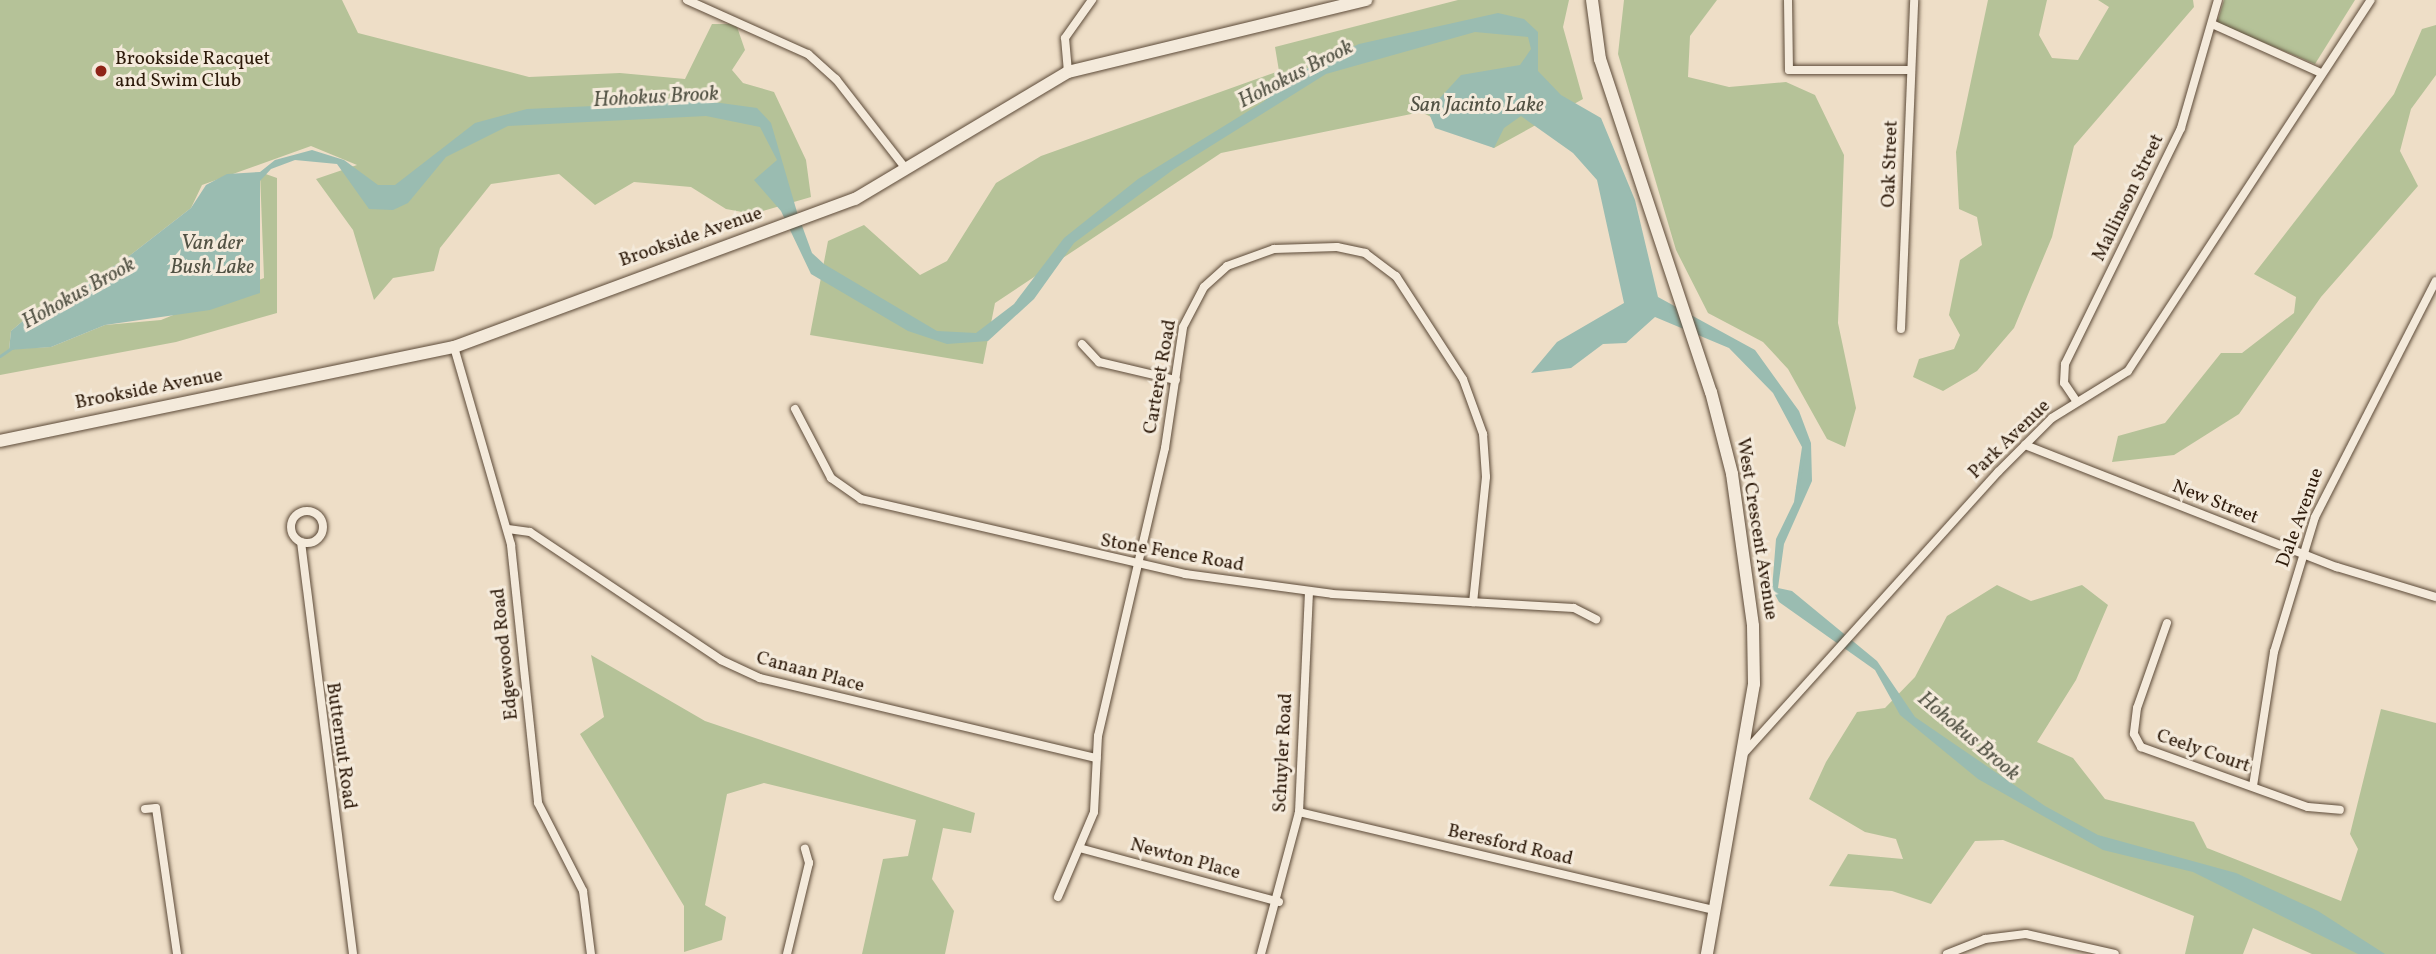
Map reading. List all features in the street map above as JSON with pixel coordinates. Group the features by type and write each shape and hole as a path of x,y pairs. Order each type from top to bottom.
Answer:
{"street":[{"path":"687,0 808,54 836,79 906,169"},
{"path":"1068,72 1065,38 1092,0"},
{"name":"Brookside Avenue","path":"0,441 454,346 805,219 906,169 1068,72 1366,0"},
{"name":"West Crescent Avenue","path":"1592,0 1600,59 1732,474 1753,626 1754,684 1707,954"},
{"path":"1788,0 1789,70 1910,70"},
{"name":"Oak Street","path":"1901,329 1914,0"},
{"name":"Mallinson Street","path":"2077,402 2064,383 2065,364 2181,128 2218,0"},
{"name":"Park Avenue","path":"1744,753 2025,445 2077,402 2127,371 2371,0"},
{"path":"2212,24 2321,73"},
{"name":"Carteret Road","path":"1058,897 1083,849 1098,789 1097,758 1177,380 1186,318 1204,287 1227,266 1274,249 1350,248 1377,259 1396,276 1435,336 1479,416 1486,477 1473,602"},
{"name":"Dale Avenue","path":"2253,786 2274,652 2303,553 2330,480 2436,281"},
{"path":"1082,344 1099,362 1177,380"},
{"name":"Edgewood Road","path":"454,346 508,529 538,803 583,891 591,954"},
{"name":"Stone Fence Road","path":"795,408 831,478 851,495 1137,565 1309,592 1574,608 1595,619"},
{"name":"New Street","path":"2025,445 2303,553 2436,597"},
{"name":"Butternut Road","path":"301,542 322,532 311,512 296,515 291,524 301,542 352,954"},
{"name":"Canaan Place","path":"508,529 530,532 721,660 760,678 1097,758"},
{"name":"Schuyler Road","path":"1261,954 1279,902 1299,812 1309,592"},
{"name":"Ceely Court","path":"2167,623 2137,708 2136,741 2147,751 2185,758 2308,807 2340,810"},
{"path":"145,809 156,808 177,954"},
{"name":"Beresford Road","path":"1299,812 1715,910"},
{"path":"787,954 810,863 805,849"},
{"name":"Newton Place","path":"1083,849 1279,902"},
{"path":"1947,954 2005,935 2115,954"}],"green space":[{"path":"0,0 342,0 358,33 529,77 620,73 685,79 712,24 736,24 745,50 732,70 743,83 774,92 806,160 811,197 753,214 726,209 691,187 634,182 595,205 559,174 491,184 440,248 434,271 393,278 374,300 353,230 316,179 357,165 311,146 202,185 191,208 124,260 24,320 11,331 9,349 51,347 105,325 161,320 264,278 260,172 277,178 277,313 176,342 0,375"},
{"path":"1458,0 1569,0 1563,27 1583,99 1494,148 1421,112 1221,153 995,303 983,364 810,335 828,241 864,225 920,275 947,261 996,183 1041,156 1279,71 1275,47"},
{"path":"1624,0 1717,0 1690,36 1688,77 1729,87 1786,82 1815,95 1844,155 1838,323 1856,408 1845,447 1827,439 1788,369 1763,342 1708,313 1676,250 1618,54"},
{"path":"1988,0 2047,0 2039,35 2052,58 2078,60 2109,7 2098,0 2193,0 2194,7 2074,146 2052,237 2014,328 1977,371 1943,391 1913,377 1919,359 1954,349 1960,335 1949,315 1960,260 1982,245 1977,217 1959,209 1956,152"},
{"path":"2224,0 2355,0 2315,64 2217,23"},
{"path":"2436,25 2436,75 2411,109 2400,151 2418,186 2321,297 2239,414 2174,455 2112,462 2118,436 2165,423 2221,353 2242,353 2294,313 2296,297 2254,274 2394,94 2422,29"},
{"path":"1997,585 2031,601 2082,585 2108,605 2076,680 2037,742 2073,758 2105,799 2194,822 2207,848 2341,901 2358,849 2350,834 2381,709 2436,723 2436,954 2312,954 2253,928 2243,954 2185,954 2194,916 2003,840 1975,841 1931,904 1892,891 1829,886 1848,854 1903,859 1896,839 1865,832 1809,799 1826,762 1857,712 1885,708 1915,677 1947,616"},
{"path":"591,655 705,721 975,813 971,833 943,828 932,879 954,911 945,954 862,954 883,859 908,856 916,820 764,783 727,794 705,905 726,917 722,940 684,952 684,906 580,734 604,717"}],"water":[{"path":"1498,13 1524,19 1538,32 1538,71 1561,95 1601,118 1635,200 1658,297 1755,350 1799,411 1811,443 1812,481 1784,544 1778,588 1792,591 1877,661 1915,717 2045,806 2098,835 2236,873 2318,911 2385,954 2358,954 2193,872 2103,850 1978,779 1900,715 1875,670 1779,602 1772,589 1776,539 1794,502 1802,447 1773,393 1729,348 1655,317 1626,343 1603,344 1571,368 1531,373 1557,342 1624,303 1597,180 1573,153 1521,116 1504,128 1494,148 1435,128 1428,111 1461,75 1520,65 1531,49 1528,37 1475,32 1326,74 1174,169 1074,243 1034,299 988,341 947,344 908,331 811,274 781,211 754,180 777,160 760,127 706,116 508,126 446,157 408,203 393,210 369,209 337,164 295,160 271,169 260,181 260,293 210,310 105,325 51,347 9,350 11,331 24,320 124,260 191,208 206,185 227,174 260,172 275,160 312,150 344,160 378,185 395,185 475,123 527,109 706,101 757,108 771,123 812,253 824,264 937,331 976,333 1014,304 1064,238 1138,179 1263,102 1301,71 1359,44"}],"waterway":[{"name":"Hohokus Brook","path":"0,356 12,348"},
{"name":"Hohokus Brook","path":"1797,491 1802,459"}],"place":[{"name":"Brookside Racquet and Swim Club","path":"101,71"}],"water label":[{"name":"San Jacinto Lake","path":"1477,106"},
{"name":"Van der Bush Lake","path":"212,256"}]}
